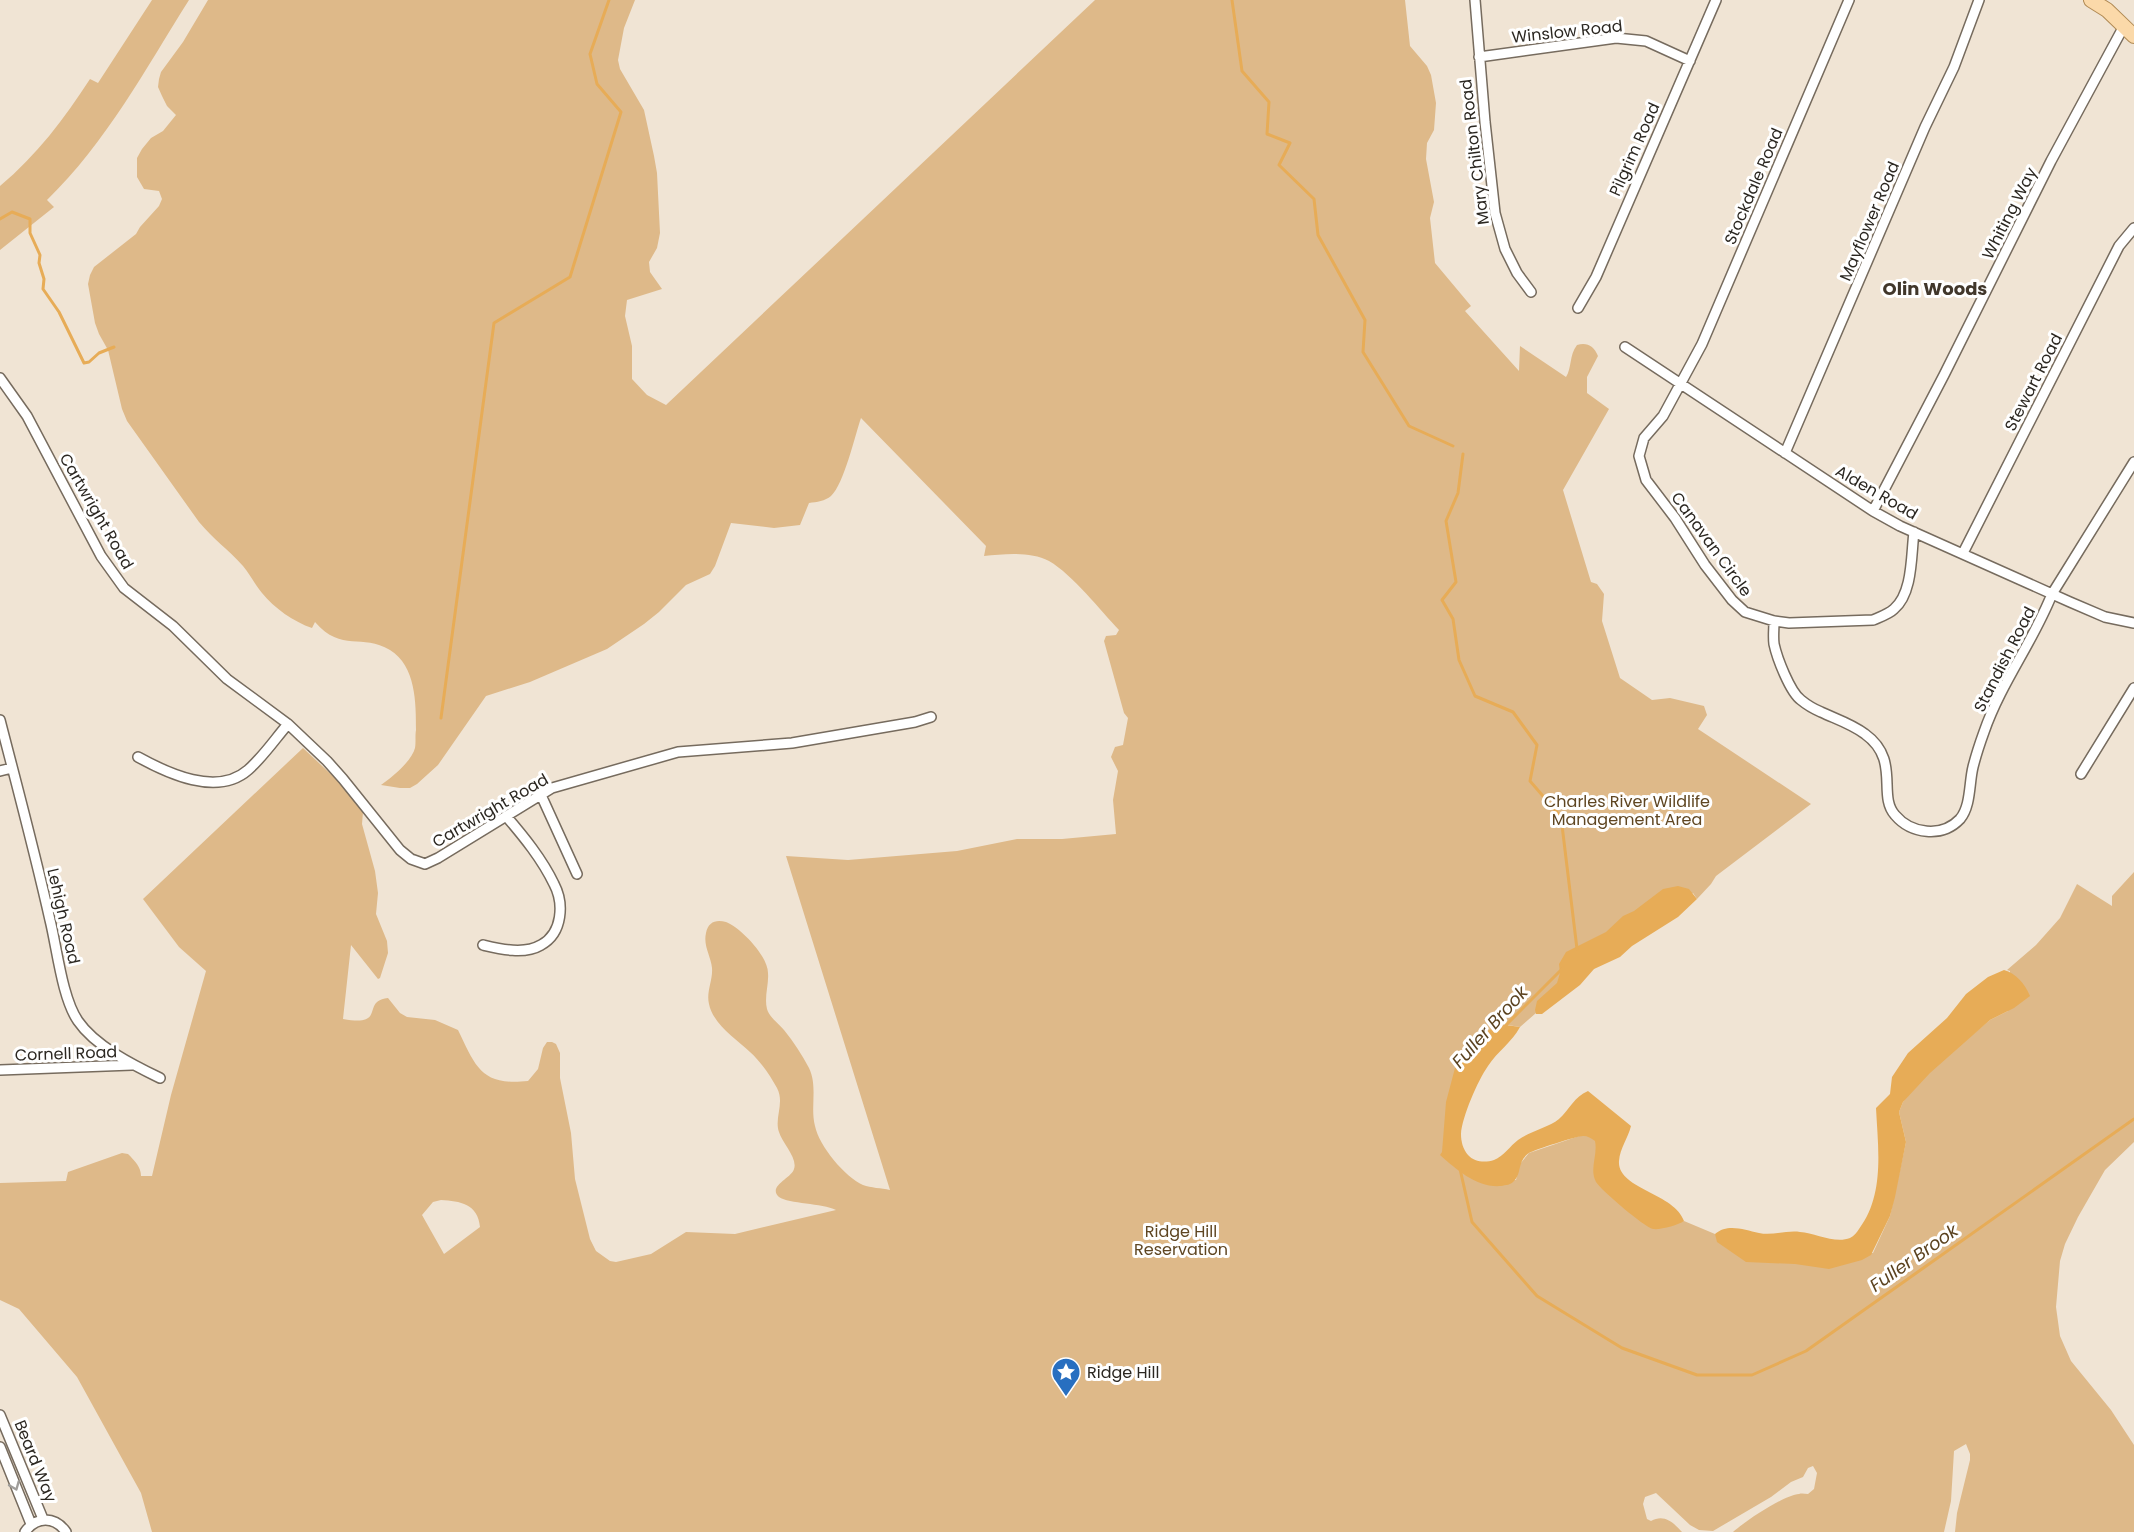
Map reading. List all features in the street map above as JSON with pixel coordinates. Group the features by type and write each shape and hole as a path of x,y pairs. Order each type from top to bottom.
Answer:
{"main road":[{"path":"2091,0 2107,10 2129,31"}],"street":[{"name":"Mary Chilton Road","path":"1475,0 1494,202 1500,234 1517,273 1531,292"},
{"name":"Pilgrim Road","path":"1578,309 1596,277 1716,0"},
{"name":"Stockdale Road","path":"1681,383 1702,344 1849,0"},
{"name":"Mayflower Road","path":"1785,453 1925,127 1954,67 1979,0"},
{"name":"Whiting Way","path":"1873,511 2051,161 2129,31"},
{"name":"Winslow Road","path":"1479,57 1616,38 1646,40 1690,61"},
{"name":"Stewart Road","path":"1963,553 2119,246 2134,228"},
{"name":"Alden Road","path":"1624,347 1873,511 1914,532 2105,617 2134,623"},
{"name":"Cartwright Road","path":"0,378 27,416 101,556 124,588 173,626 227,679 288,724 343,779 400,850 411,859 425,864 438,858 552,788 678,752 792,743 915,722 931,717"},
{"name":"Canavan Circle","path":"1681,383 1663,416 1644,438 1639,456 1641,469 1646,480 1675,518 1705,565 1732,600 1745,612 1789,623 1873,620 1894,609 1902,600 1908,584 1914,532"},
{"name":"Standish Road","path":"1774,621 1774,642 1777,655 1794,693 1800,700 1852,725 1872,739 1884,757 1890,803 1894,815 1910,827 1924,832 1948,827 1959,819 1966,807 1973,767 1998,696 2045,614 2052,594 2134,462"},
{"path":"2081,774 2134,688"},
{"name":"Lehigh Road","path":"0,720 69,1000 77,1020 91,1036 133,1065 160,1078"},
{"path":"138,757 162,770 178,775 211,782 225,780 248,770 288,724"},
{"path":"0,771 12,768"},
{"path":"541,795 577,874"},
{"path":"483,945 522,950 541,945 553,933 560,919 559,898 555,885 530,845 506,816"},
{"name":"Cornell Road","path":"0,1070 133,1065"},
{"name":"Beard Way","path":"0,1415 43,1519"},
{"name":"Beard Way","path":"0,1447 28,1528 43,1519 57,1522 66,1532"}],"green space":[{"path":"152,0 189,0 107,130 47,200 54,207 0,250 0,186 49,136 90,79 98,83"},
{"name":"Ridge Hill Reservation","path":"208,0 635,0 624,28 618,60 620,69 644,110 654,156 660,233 657,248 649,262 650,272 662,289 627,300 625,316 632,346 632,379 647,395 666,405 1095,0 1405,0 1410,46 1427,66 1436,103 1434,130 1427,143 1426,159 1434,202 1430,218 1435,263 1471,306 1465,311 1519,371 1520,346 1566,377 1577,345 1590,346 1598,356 1587,377 1587,393 1609,409 1563,490 1591,582 1597,584 1604,594 1602,621 1620,678 1652,700 1670,698 1704,706 1707,715 1698,729 1811,804 1716,876 1697,899 1693,893 1520,1027 1508,1025 1458,1105 1464,1174 1516,1180 1520,1164 1529,1153 1588,1133 1599,1138 1598,1173 1656,1229 1684,1221 1715,1234 1729,1249 1873,1253 1890,1216 1906,1142 1899,1112 1903,1102 1913,1088 1947,1056 1990,1020 2008,1011 2010,971 2007,970 2036,945 2060,918 2077,884 2112,906 2112,896 2134,872 2134,1142 2105,1170 2065,1244 2060,1261 2056,1307 2060,1336 2071,1361 2111,1410 2134,1445 2134,1532 1955,1532 1957,1513 1970,1460 1966,1444 1954,1451 1951,1501 1944,1532 1733,1532 1774,1504 1792,1496 1808,1494 1814,1489 1817,1473 1813,1466 1808,1468 1803,1477 1791,1482 1771,1497 1713,1531 1699,1530 1690,1525 1656,1493 1645,1497 1643,1504 1647,1519 1651,1521 1660,1518 1668,1520 1682,1532 152,1532 141,1493 77,1377 19,1309 0,1300 0,1183 66,1181 68,1172 122,1153 128,1154 135,1162 141,1176 152,1176 171,1095 206,971 179,947 143,899 303,748 337,780 363,812 362,824 375,871 378,893 376,914 387,941 388,953 378,979 351,945 343,1019 365,1020 370,1017 375,1004 388,998 400,1013 407,1017 435,1020 458,1030 482,1071 490,1077 512,1082 528,1081 538,1069 543,1048 547,1042 556,1044 560,1053 560,1078 571,1133 575,1179 590,1239 596,1251 610,1261 616,1262 651,1254 686,1232 735,1234 836,1210 784,1199 776,1193 778,1186 792,1172 795,1165 778,1127 779,1094 762,1064 726,1031 711,1011 708,995 712,968 705,938 711,924 719,921 732,925 753,943 764,959 768,973 767,1009 801,1053 812,1075 815,1126 827,1151 856,1181 866,1186 890,1190 786,856 848,860 957,851 1017,839 1062,839 1116,834 1113,800 1118,771 1111,757 1115,747 1123,745 1128,718 1124,713 1104,641 1106,636 1116,635 1119,630 1077,584 1049,561 1025,554 984,556 986,546 861,418 845,471 836,490 826,499 809,503 800,525 774,528 731,523 710,574 686,585 644,624 607,649 530,682 486,696 438,765 417,784 410,788 381,785 406,764 415,748 415,697 405,665 399,657 380,645 343,640 334,637 315,622 312,628 298,622 267,599 243,566 199,522 127,421 108,350 95,323 88,284 94,267 136,234 162,199 159,191 144,189 137,177 137,158 151,138 163,131 176,115 167,106 158,87 161,72 183,42","holes":["433,1202 461,1203 472,1209 479,1219 480,1227 444,1254 422,1215"]}],"shaded area":[{"path":"1678,886 1689,889 1697,899 1678,917 1632,946 1620,957 1594,969 1580,985 1542,1014 1536,1014 1537,1001 1557,983 1560,973 1559,964 1566,952 1606,932 1623,916 1634,911 1663,889"},
{"path":"2004,970 2020,980 2030,996 2014,1008 1990,1020 1930,1073 1903,1102 1899,1112 1906,1142 1895,1197 1890,1216 1871,1255 1862,1260 1829,1269 1795,1264 1746,1262 1717,1242 1715,1234 1731,1228 1764,1234 1800,1232 1838,1240 1854,1235 1867,1216 1873,1201 1878,1171 1876,1108 1890,1094 1892,1077 1908,1053 1947,1018 1966,994 1988,977"},
{"path":"1506,1025 1520,1027 1488,1066 1464,1118 1461,1134 1468,1155 1480,1161 1491,1161 1498,1158 1515,1142 1559,1119 1576,1100 1588,1091 1631,1126 1622,1147 1619,1161 1621,1170 1636,1185 1670,1204 1679,1212 1684,1221 1669,1227 1653,1229 1614,1200 1596,1182 1593,1172 1595,1141 1586,1136 1529,1153 1525,1156 1514,1181 1501,1186 1476,1181 1460,1172 1440,1155 1446,1102 1455,1068 1489,1030"}],"waterway":[{"path":"441,718 494,323 570,277 621,112 597,84 590,54 609,0"},
{"name":"Fuller Brook","path":"1232,0 1242,71 1269,102 1267,134 1290,143 1279,165 1314,199 1318,235 1365,320 1363,352 1409,426 1453,446"},
{"path":"0,219 12,212 30,219 30,233 40,255 39,263 44,279 43,289 59,312 84,363 114,347"},
{"name":"Fuller Brook","path":"1463,454 1458,493 1446,521 1456,582 1442,600 1453,619 1459,660 1475,696 1513,712 1537,745 1530,781 1561,817 1577,949"},
{"name":"Fuller Brook","path":"1504,1027 1563,968"},
{"name":"Fuller Brook","path":"1460,1169 1472,1222 1537,1296 1622,1348 1697,1375 1752,1375 1806,1351 2134,1119"}],"place":[{"name":"Ridge Hill","path":"1066,1398"}],"district":[{"name":"Olin Woods","path":"1935,289"}],"park label":[{"name":"Charles River Wildlife Management Area","path":"1627,810"}]}
